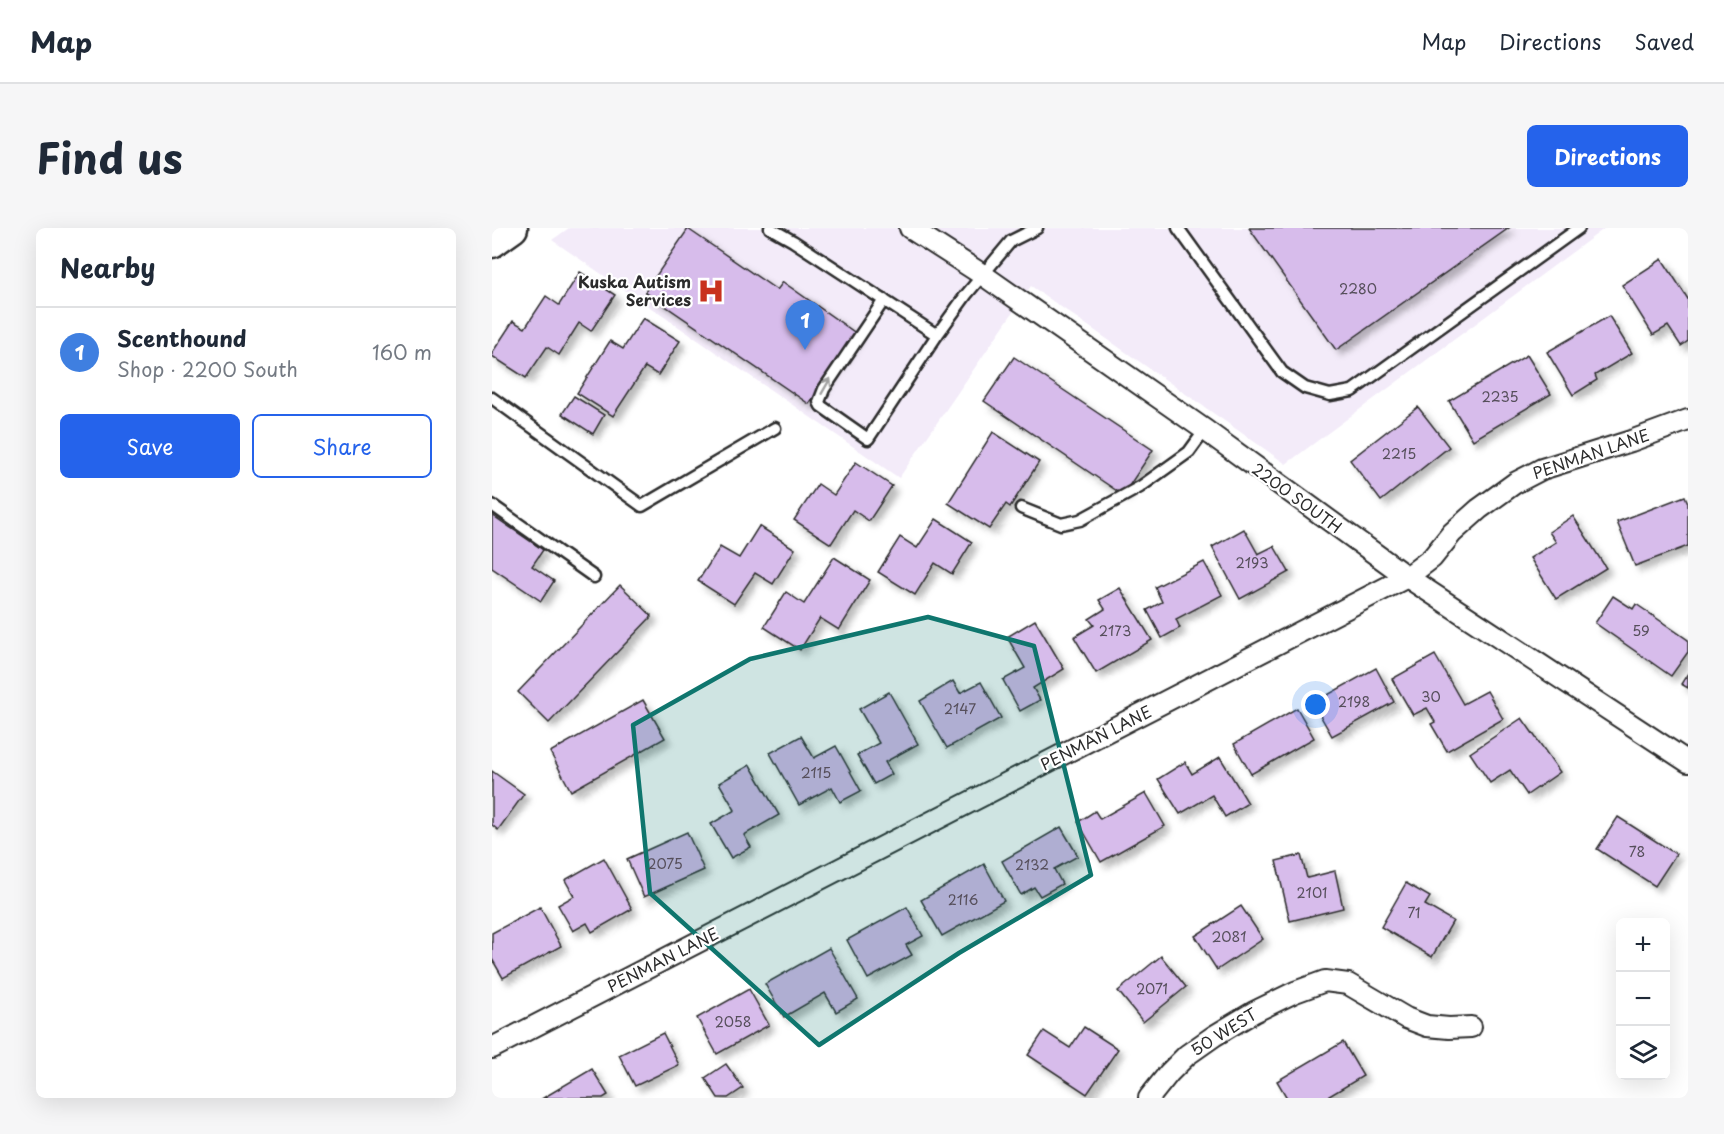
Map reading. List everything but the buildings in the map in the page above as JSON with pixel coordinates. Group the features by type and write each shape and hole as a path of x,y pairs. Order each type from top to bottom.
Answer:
{"main road":[{"path":"492,243 513,228"}],"street":[{"name":"2200 SOUTH","path":"910,228 983,275 1205,430 1407,577 1688,762"},
{"name":"PENMAN LANE","path":"492,1048 1407,577 1432,558 1452,533 1479,509 1515,483 1542,469 1688,420"},
{"name":"50 WEST","path":"1149,1098 1168,1073 1205,1042 1254,1012 1314,983 1325,981 1348,984 1406,1018 1427,1026 1471,1027"}],"lane":[{"path":"770,228 937,335"},
{"path":"884,300 824,389 819,402 821,406 868,439 937,335 983,275 1011,241 1037,228"},
{"path":"1178,228 1282,372 1305,388 1330,395 1352,391 1579,228"},
{"path":"492,398 642,507 775,428"},
{"path":"1021,508 1061,524 1080,520 1140,487 1189,452 1205,430"},
{"path":"492,505 594,577"}],"highlighted area":[{"path":"928,617 1034,646 1091,875 959,953 819,1045 650,893 633,725 750,659"}],"shaded area":[{"path":"569,228 1605,228 1286,464 1031,286 899,478 552,240"}],"place":[{"name":"Kuska Autism Services","path":"711,291"},
{"name":"Scenthound","path":"805,350"}]}
